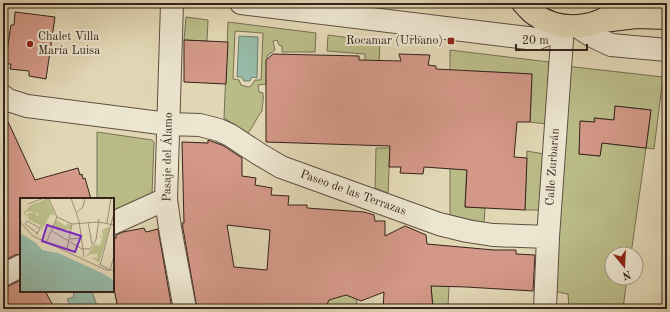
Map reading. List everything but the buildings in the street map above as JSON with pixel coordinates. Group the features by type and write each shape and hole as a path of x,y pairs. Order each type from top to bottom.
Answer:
{"highway":[{"path":"508,3 528,8 545,20 565,30 599,22 636,17 667,18"},
{"path":"599,22 619,9 624,3"}],"street":[{"name":"Pasaje del Álamo","path":"172,3 166,199 185,309"},
{"path":"241,3 536,39 548,34 565,30 592,36 611,45 667,50"},
{"name":"Calle Zurbarán","path":"545,309 548,238 565,30"},
{"name":"Paseo de las Terrazas","path":"3,96 8,100 27,106 168,124 200,125 219,130 230,135 281,167 439,224 467,231 493,235 548,238"},
{"path":"114,223 166,199"},
{"path":"3,274 20,266"}],"shaded area":[{"path":"186,17 208,20 207,41 184,40"},
{"path":"228,22 316,33 315,52 282,52 282,46 279,45 277,40 273,41 275,50 267,56 266,84 258,85 259,92 263,93 262,111 248,133 224,118","holes":["235,31 263,33 261,80 255,80 251,86 248,87 241,85 239,80 233,79"]},
{"path":"328,35 380,42 377,105 373,75 365,60 365,54 327,51"},
{"path":"239,36 258,37 257,78 252,77 250,81 244,81 242,77 237,77"},
{"path":"450,50 549,62 546,124 530,122 532,74 471,71 465,207 485,208 484,223 450,215"},
{"path":"566,66 663,77 654,149 646,148 632,246 604,246 604,286 626,286 623,309 569,309 568,294 552,291","holes":["615,106 651,110 646,148 602,143 600,156 579,154 581,121 595,122 595,118 614,120"]},
{"path":"97,132 152,140 154,142 152,194 114,211 114,198 97,198"},
{"path":"376,148 390,148 388,193 375,188"},
{"path":"527,151 544,154 540,210 525,210"},
{"path":"431,285 449,286 448,306 446,309 433,309"},
{"path":"73,292 92,292 98,309 72,309 67,299 74,297"},
{"path":"349,293 357,299 356,309 325,309 326,301 330,300 330,294"}],"place":[{"name":"Rocamar (Urbano)","path":"451,41"},
{"name":"Chalet Villa María Luisa","path":"30,44"}]}
